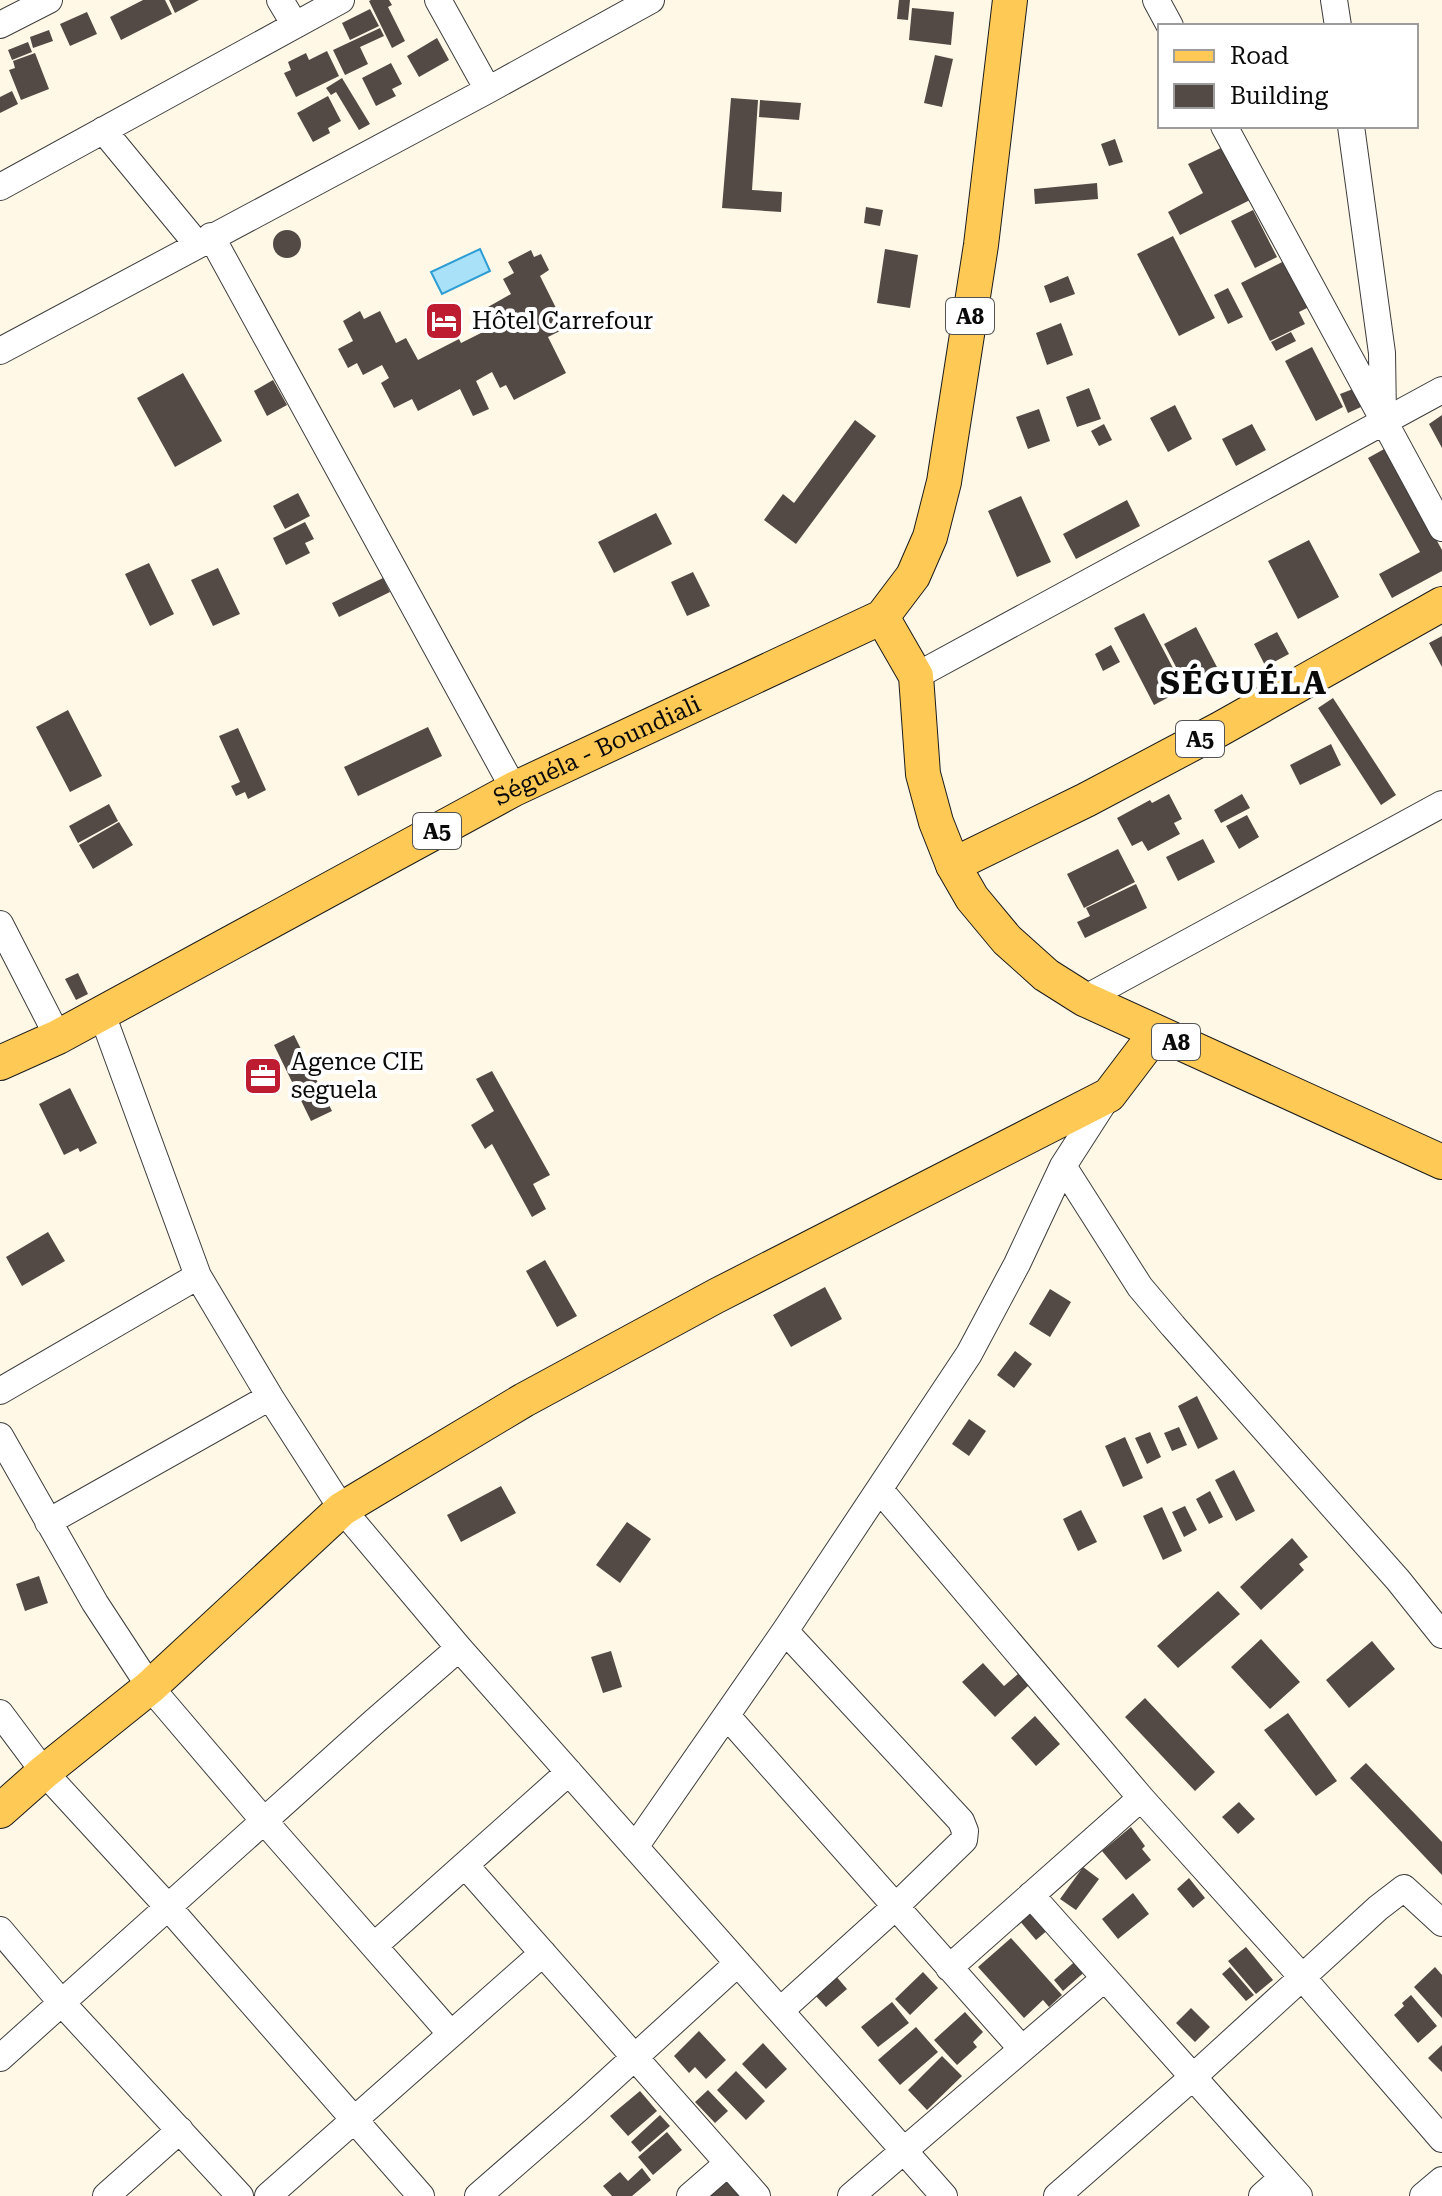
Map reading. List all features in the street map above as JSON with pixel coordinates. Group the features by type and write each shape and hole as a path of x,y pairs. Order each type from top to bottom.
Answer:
{"main road":[{"name":"A8","path":"882,617 913,576 930,537 944,482 981,245 1010,0"},
{"name":"A5","path":"953,865 1086,800 1220,729 1442,604"},
{"path":"882,617 916,676 923,774 936,822 953,865"},
{"name":"Séguéla - Boundiali","path":"0,1063 102,1014 514,789 882,617"},
{"name":"A8","path":"953,865 972,898 1007,940 1046,975 1084,999 1442,1162"},
{"path":"0,1811 150,1687 342,1509 524,1400 716,1296 1109,1095 1156,1033"}],"street":[{"path":"0,25 49,0"},
{"path":"280,0 295,25"},
{"path":"0,187 341,0"},
{"path":"438,0 488,90"},
{"path":"0,351 488,90 610,10 651,0"},
{"path":"1156,0 1169,24"},
{"path":"1334,0 1338,24"},
{"path":"1225,128 1442,528"},
{"path":"1351,128 1382,353 1383,422"},
{"path":"103,130 204,240 514,789"},
{"path":"916,676 1442,390"},
{"path":"1084,999 1442,805"},
{"path":"0,924 58,1037"},
{"path":"102,1014 198,1276 342,1509 459,1648 944,2196"},
{"path":"635,1847 785,1631 969,1354 1017,1264 1063,1166 1109,1095"},
{"path":"1063,1166 1140,1287 1398,1580 1442,1635"},
{"path":"0,1391 198,1276"},
{"path":"48,1522 270,1397"},
{"path":"0,1436 95,1603 150,1687 451,2034"},
{"path":"880,1490 1141,1798 1442,2139"},
{"path":"781,2010 964,1840 965,1831 961,1821 785,1631"},
{"path":"0,2058 459,1648"},
{"path":"0,1713 44,1772 168,1907 421,2196"},
{"path":"727,1716 1021,2048"},
{"path":"374,1946 569,1772"},
{"path":"949,1968 1141,1798"},
{"path":"465,1865 757,2196"},
{"path":"1057,2196 1404,1888 1442,1923"},
{"path":"1031,1895 1291,2187 1262,2196"},
{"path":"0,1930 61,2002 240,2196"},
{"path":"268,2196 543,1953"},
{"path":"478,2196 738,1963"},
{"path":"851,2196 1105,1978"},
{"path":"106,2196 180,2130"},
{"path":"690,2196 728,2163"},
{"path":"1423,2196 1442,2180"}],"water":[{"path":"480,249 490,271 442,294 431,272"}],"building":[{"path":"143,0 165,0 172,14 121,40 110,17"},
{"path":"169,0 199,0 175,13"},
{"path":"371,0 389,0 392,5 388,7 405,41 392,48"},
{"path":"899,0 910,0 908,20 897,19"},
{"path":"912,8 954,12 951,45 909,40"},
{"path":"370,9 379,26 350,40 342,23"},
{"path":"87,12 97,34 70,46 60,24"},
{"path":"380,28 384,36 360,47 368,64 345,75 333,50"},
{"path":"49,30 53,41 33,48 30,37"},
{"path":"437,38 449,60 419,77 407,56"},
{"path":"28,42 32,52 12,60 8,50"},
{"path":"327,51 339,76 296,97 284,73 291,70 288,62 306,53 309,60"},
{"path":"35,53 49,89 21,100 9,70 15,68 13,61"},
{"path":"935,55 953,59 942,107 924,103"},
{"path":"391,63 402,84 392,89 396,96 376,106 362,78"},
{"path":"342,78 370,124 359,130 336,92 331,95 326,88"},
{"path":"12,91 18,104 0,113 0,97"},
{"path":"328,96 341,121 328,128 330,133 313,142 297,113"},
{"path":"731,98 758,100 752,190 782,192 781,212 722,208"},
{"path":"760,100 801,103 799,120 759,117"},
{"path":"1115,139 1123,162 1109,166 1101,144"},
{"path":"1223,147 1250,200 1180,235 1168,212 1203,193 1188,164"},
{"path":"1097,183 1098,199 1035,204 1034,189"},
{"path":"866,207 883,210 880,226 864,223"},
{"path":"1253,210 1277,257 1255,268 1231,221"},
{"path":"287,230 297,234 301,244 297,254 287,258 277,254 273,244 277,234"},
{"path":"1173,236 1215,318 1179,336 1137,254"},
{"path":"885,249 918,255 910,308 877,303"},
{"path":"531,250 534,257 541,254 549,270 540,276 566,328 548,337 566,373 514,400 506,385 500,388 492,372 476,381 489,409 473,416 460,389 418,411 412,399 394,408 381,383 389,378 382,365 363,375 357,363 348,368 338,349 353,341 343,321 360,311 364,319 380,311 396,343 406,338 418,360 459,339 461,343 489,329 485,318 492,315 488,307 511,294 503,279 514,273 508,262"},
{"path":"1290,258 1313,305 1299,312 1305,324 1270,341 1241,283"},
{"path":"1068,276 1075,294 1050,303 1044,286"},
{"path":"1228,288 1243,317 1228,324 1214,295"},
{"path":"1061,323 1073,355 1047,365 1036,333"},
{"path":"1291,332 1296,341 1276,351 1271,342"},
{"path":"1312,347 1343,407 1316,421 1285,361"},
{"path":"183,373 222,441 175,467 137,398"},
{"path":"273,380 287,405 267,416 254,391"},
{"path":"1089,388 1101,419 1077,427 1066,397"},
{"path":"1353,389 1361,407 1348,413 1340,394"},
{"path":"1175,405 1192,439 1168,452 1150,418"},
{"path":"1039,409 1050,441 1028,449 1016,417"},
{"path":"1442,415 1442,448 1429,424"},
{"path":"855,420 876,436 796,544 764,520 783,494 794,503"},
{"path":"1104,424 1112,440 1099,446 1091,431"},
{"path":"1252,424 1266,450 1236,466 1222,439"},
{"path":"1386,448 1442,550 1442,571 1392,598 1379,574 1420,552 1368,458"},
{"path":"298,493 310,516 285,529 273,506"},
{"path":"1021,496 1051,562 1017,577 988,511"},
{"path":"1127,500 1140,526 1076,559 1063,534"},
{"path":"656,513 672,544 614,573 598,542"},
{"path":"305,522 314,539 305,543 310,553 286,565 273,538"},
{"path":"1309,540 1339,597 1298,619 1268,561"},
{"path":"149,563 174,614 150,626 125,574"},
{"path":"218,568 240,614 213,626 191,580"},
{"path":"693,572 710,606 687,616 671,582"},
{"path":"383,578 390,592 339,617 332,603"},
{"path":"1144,613 1184,689 1154,705 1114,628"},
{"path":"1196,627 1218,669 1186,686 1164,644"},
{"path":"1277,632 1289,654 1274,662 1278,669 1269,673 1254,644"},
{"path":"1442,636 1442,667 1429,643"},
{"path":"1111,645 1120,662 1103,671 1095,654"},
{"path":"1333,698 1396,795 1381,805 1318,708"},
{"path":"68,710 102,776 70,792 36,727"},
{"path":"428,727 442,756 358,796 344,767"},
{"path":"238,728 266,790 248,799 245,792 236,796 231,786 240,782 219,736"},
{"path":"1331,744 1341,765 1300,785 1290,765"},
{"path":"1169,794 1182,819 1174,823 1180,834 1148,851 1142,841 1132,846 1117,818 1150,800 1152,803"},
{"path":"1242,794 1250,808 1221,823 1214,810"},
{"path":"109,804 118,821 78,843 69,826"},
{"path":"1247,815 1259,837 1239,849 1226,826"},
{"path":"119,822 133,845 93,869 79,845"},
{"path":"1203,839 1215,862 1178,881 1166,857"},
{"path":"1118,849 1135,882 1084,908 1067,874"},
{"path":"1136,884 1147,908 1085,938 1077,922 1090,916 1086,908"},
{"path":"78,973 88,994 76,1000 65,979"},
{"path":"294,1035 332,1111 311,1121 274,1045"},
{"path":"492,1071 550,1175 533,1184 546,1209 532,1217 492,1144 485,1149 471,1125 494,1111 476,1079"},
{"path":"70,1088 97,1143 80,1152 78,1148 64,1155 39,1104"},
{"path":"48,1232 65,1261 22,1286 6,1257"},
{"path":"545,1260 577,1316 557,1327 526,1271"},
{"path":"825,1287 842,1319 791,1347 773,1315"},
{"path":"1050,1289 1071,1302 1050,1337 1029,1324"},
{"path":"1015,1351 1032,1364 1014,1388 997,1375"},
{"path":"1197,1396 1218,1439 1198,1449 1178,1406"},
{"path":"969,1419 986,1431 969,1456 952,1444"},
{"path":"1179,1427 1187,1445 1172,1451 1164,1433"},
{"path":"1150,1432 1161,1457 1147,1464 1135,1438"},
{"path":"1125,1437 1143,1478 1123,1487 1105,1446"},
{"path":"1234,1470 1255,1511 1236,1521 1215,1480"},
{"path":"501,1486 516,1513 461,1542 447,1515"},
{"path":"1210,1491 1223,1517 1209,1524 1196,1499"},
{"path":"1185,1506 1197,1530 1184,1537 1172,1512"},
{"path":"1162,1507 1182,1551 1163,1560 1143,1516"},
{"path":"1081,1510 1097,1542 1078,1551 1063,1519"},
{"path":"627,1522 651,1539 620,1583 596,1565"},
{"path":"1292,1538 1308,1557 1299,1564 1304,1570 1261,1610 1240,1587"},
{"path":"39,1576 48,1603 25,1611 16,1584"},
{"path":"1218,1591 1240,1614 1178,1668 1157,1646"},
{"path":"1261,1639 1300,1682 1270,1709 1231,1667"},
{"path":"1372,1641 1395,1669 1349,1708 1326,1680"},
{"path":"611,1651 622,1687 603,1693 591,1657"},
{"path":"983,1663 1004,1686 1018,1674 1029,1685 995,1717 962,1682"},
{"path":"1145,1698 1215,1772 1195,1791 1125,1717"},
{"path":"1288,1713 1337,1781 1316,1796 1264,1730"},
{"path":"1035,1716 1060,1744 1036,1766 1011,1738"},
{"path":"1366,1763 1442,1842 1442,1875 1350,1778"},
{"path":"1239,1802 1255,1819 1238,1834 1222,1817"},
{"path":"1131,1827 1151,1860 1126,1880 1102,1851"},
{"path":"1083,1867 1099,1879 1076,1910 1060,1899"},
{"path":"1189,1878 1205,1898 1193,1908 1177,1889"},
{"path":"1133,1893 1149,1914 1118,1939 1102,1919"},
{"path":"1032,1909 1049,1929 1036,1940 1019,1920"},
{"path":"1011,1938 1062,1995 1049,2007 1043,2000 1024,2018 978,1967"},
{"path":"1246,1947 1273,1980 1256,1994 1228,1961"},
{"path":"1080,1957 1089,1968 1063,1991 1054,1980"},
{"path":"1230,1967 1254,1995 1246,2001 1222,1974"},
{"path":"1435,1967 1442,1975 1442,2018 1414,1987"},
{"path":"923,1972 938,1988 910,2015 895,1999"},
{"path":"835,1975 847,1989 826,2007 814,1994"},
{"path":"1411,1995 1437,2026 1418,2043 1394,2015"},
{"path":"892,2002 909,2023 878,2047 861,2027"},
{"path":"1191,2008 1210,2027 1195,2042 1176,2023"},
{"path":"965,2012 983,2032 973,2042 977,2047 957,2065 934,2040"},
{"path":"916,2027 938,2052 900,2085 878,2060"},
{"path":"699,2031 726,2060 706,2079 695,2067 689,2073 674,2056"},
{"path":"763,2043 787,2069 766,2089 742,2064"},
{"path":"1442,2045 1442,2072 1428,2058"},
{"path":"942,2056 962,2076 927,2110 908,2090"},
{"path":"736,2071 765,2101 746,2120 717,2090"},
{"path":"708,2090 728,2111 715,2123 695,2102"},
{"path":"640,2091 657,2111 628,2136 610,2116"},
{"path":"660,2115 670,2126 640,2152 631,2142"},
{"path":"667,2132 682,2150 653,2175 638,2157"},
{"path":"642,2168 651,2180 632,2196 612,2196 603,2186 620,2172 628,2181"},
{"path":"732,2177 748,2196 710,2196"}],"place":[{"name":"Hôtel Carrefour","path":"444,321"},
{"name":"Agence CIE seguela","path":"263,1076"}],"district":[{"name":"SÉGUÉLA","path":"1244,683"}]}
